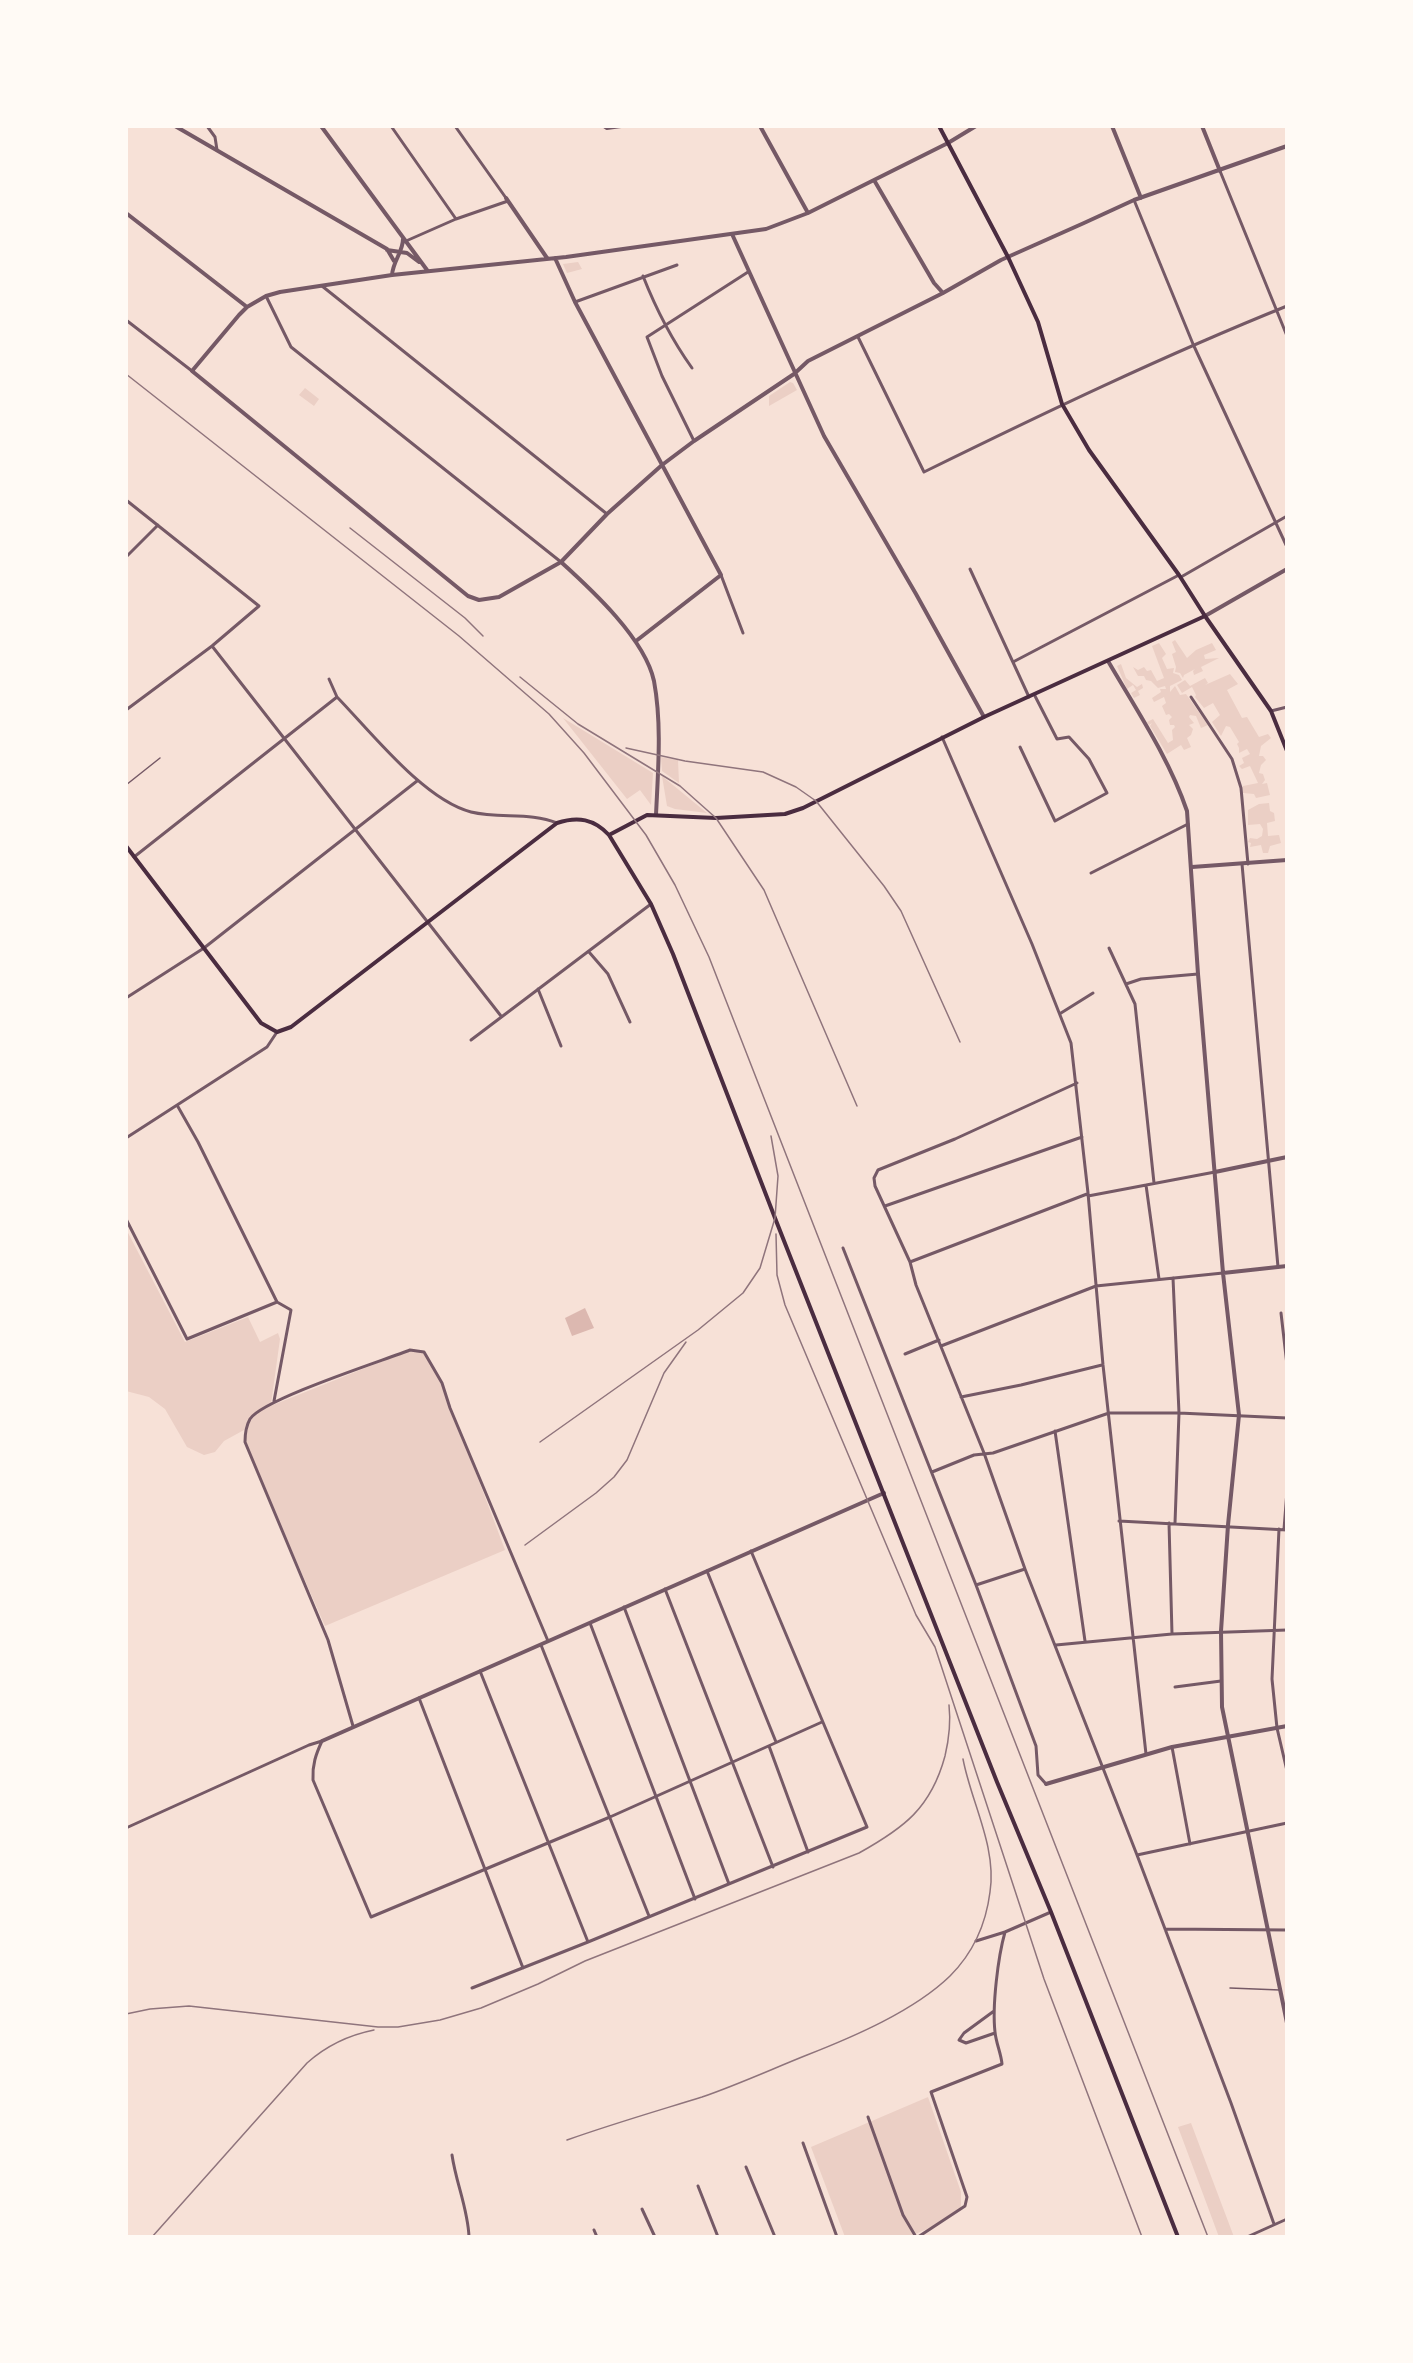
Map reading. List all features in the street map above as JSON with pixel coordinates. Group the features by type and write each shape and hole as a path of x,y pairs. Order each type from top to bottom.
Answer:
{"main road":[{"path":"939,126 1008,257 1038,321 1062,404 1089,450 1180,576 1271,711 1287,751"},
{"path":"609,835 648,815 716,819 785,814 809,805 984,717 1035,696 1205,616"},
{"path":"126,846 261,1023 277,1032 291,1027 557,823 572,818 585,819 601,826 609,835 651,904 673,954 1178,2237"}],"street":[{"path":"175,126 387,249 407,253 421,263"},
{"path":"207,126 215,137 218,152"},
{"path":"321,126 428,271"},
{"path":"391,126 456,219"},
{"path":"455,126 547,258"},
{"path":"604,126 607,128 621,126"},
{"path":"760,126 808,213"},
{"path":"192,371 248,307 266,296 392,275 555,258 766,229 808,213 948,143 976,126"},
{"path":"1112,126 1141,198"},
{"path":"1202,126 1287,336"},
{"path":"126,320 468,596 479,600 499,597 561,562 606,514 662,465 794,374 808,361 1008,257 1141,198 1287,146"},
{"path":"874,180 942,293"},
{"path":"404,239 507,199"},
{"path":"1134,201 1193,345 1287,547"},
{"path":"126,213 248,307"},
{"path":"732,234 824,436 984,717"},
{"path":"392,275 394,261 403,247 404,239"},
{"path":"387,249 394,261"},
{"path":"555,258 575,302 721,575 743,633"},
{"path":"575,302 677,265"},
{"path":"694,441 662,376 647,337 748,272"},
{"path":"643,276 666,325 692,368"},
{"path":"322,286 606,514"},
{"path":"266,296 291,347 561,562 600,600 636,641 654,679 658,733 656,815"},
{"path":"858,337 924,472 1062,404 1287,306"},
{"path":"126,500 259,606 212,646 126,710"},
{"path":"1013,662 1180,576 1287,516"},
{"path":"126,557 158,525"},
{"path":"970,569 1029,697"},
{"path":"1205,616 1287,569"},
{"path":"636,641 721,575"},
{"path":"212,646 501,1017"},
{"path":"1108,661 1181,795 1189,824 1198,974 1223,1273 1239,1415 1228,1525 1221,1631 1221,1680 1227,1736 1287,2023"},
{"path":"329,679 337,697 417,781 449,802 471,812 543,818 557,823"},
{"path":"1020,747 1055,820 1107,793 1089,759 1069,737 1057,739 1035,696"},
{"path":"134,857 337,697"},
{"path":"1191,697 1232,759 1241,788 1245,864 1278,1267"},
{"path":"1271,711 1287,707"},
{"path":"942,737 1061,1013 1071,1044 1077,1083 1119,1521 1146,1754"},
{"path":"126,998 204,948 355,832 417,781"},
{"path":"1091,873 1189,824"},
{"path":"1192,867 1287,860"},
{"path":"471,1040 651,904"},
{"path":"1109,948 1135,1004 1154,1183"},
{"path":"589,952 608,974 630,1022"},
{"path":"1126,984 1141,979 1198,974"},
{"path":"538,989 561,1046"},
{"path":"1061,1013 1093,993"},
{"path":"126,1138 267,1047 277,1032"},
{"path":"1077,1083 955,1139 878,1170 874,1178 910,1262 916,1285 984,1453 1025,1569 1137,1855 1231,2103 1274,2224"},
{"path":"177,1105 198,1142 277,1302 291,1310 274,1401"},
{"path":"885,1206 1082,1137"},
{"path":"910,1262 1088,1195 1287,1157"},
{"path":"1146,1185 1159,1280"},
{"path":"126,1219 187,1339 277,1302"},
{"path":"843,1248 976,1585 1036,1746 1038,1775 1046,1784 1172,1747 1287,1726"},
{"path":"941,1346 1096,1286 1287,1266"},
{"path":"1173,1278 1179,1413 1176,1523"},
{"path":"1281,1313 1287,1365"},
{"path":"904,1354 939,1340"},
{"path":"353,1726 328,1640 245,1442 245,1432 250,1419 274,1401 410,1350 424,1352 442,1383 450,1408 548,1641"},
{"path":"961,1397 1103,1365"},
{"path":"932,1472 974,1455 993,1453 1109,1413 1179,1413 1287,1418"},
{"path":"1055,1431 1085,1641"},
{"path":"1119,1521 1228,1525 1286,1530 1287,1491"},
{"path":"126,1828 309,1745 884,1493"},
{"path":"1169,1523 1172,1634"},
{"path":"1279,1529 1272,1679 1277,1728 1287,1772"},
{"path":"472,1988 867,1827 751,1551"},
{"path":"976,1585 1025,1569"},
{"path":"706,1570 776,1742"},
{"path":"665,1589 773,1867"},
{"path":"624,1607 729,1884"},
{"path":"590,1622 695,1899"},
{"path":"1056,1645 1172,1634 1287,1630"},
{"path":"541,1644 649,1916"},
{"path":"480,1670 588,1942"},
{"path":"1175,1687 1221,1680"},
{"path":"418,1698 523,1968"},
{"path":"322,1741 312,1769 313,1780 371,1917 610,1817 822,1722"},
{"path":"769,1746 808,1852"},
{"path":"1172,1747 1190,1844"},
{"path":"1137,1855 1287,1823"},
{"path":"976,1941 1005,1932 1051,1912"},
{"path":"1165,1929 1287,1930"},
{"path":"868,2117 900,2207 917,2237 966,2206 967,2197 931,2092 1002,2064 995,2033 994,2011 1001,1946 1005,1932"},
{"path":"994,2011 964,2032 959,2040 966,2043 995,2033"},
{"path":"802,2143 837,2237"},
{"path":"452,2155 455,2177 468,2218 469,2237"},
{"path":"746,2167 776,2237"},
{"path":"698,2186 718,2237"},
{"path":"642,2209 655,2237"},
{"path":"1246,2236 1287,2219"},
{"path":"594,2230 597,2237"}],"lane":[{"path":"126,784 160,758"},
{"path":"1230,1988 1280,1990"}],"shaded area":[{"path":"578,262 582,269 567,273 563,264"},
{"path":"790,382 797,390 769,406 769,396"},
{"path":"305,388 319,399 314,406 299,395"},
{"path":"1175,640 1187,658 1196,650 1212,643 1216,650 1204,655 1205,659 1219,658 1201,667 1203,671 1194,675 1195,669 1183,678 1180,673 1175,672 1176,667 1172,654 1176,652 1172,642"},
{"path":"1159,643 1166,654 1162,658 1167,669 1174,668 1173,673 1179,675 1182,680 1170,686 1170,692 1175,686 1180,695 1186,694 1208,725 1201,728 1196,716 1190,715 1194,723 1189,725 1193,729 1187,738 1191,747 1184,750 1181,745 1167,754 1150,726 1152,723 1149,725 1147,722 1153,719 1168,743 1173,740 1172,730 1175,727 1170,725 1169,720 1172,717 1169,714 1166,715 1162,706 1166,703 1164,697 1154,702 1152,698 1161,692 1160,689 1166,689 1165,686 1158,688 1144,676 1138,676 1133,667 1138,670 1144,667 1147,671 1151,670 1157,681 1164,678 1152,646"},
{"path":"1121,664 1126,678 1137,687 1142,684 1143,688 1138,691 1140,695 1134,698 1131,693 1136,690 1133,685 1127,689 1117,666"},
{"path":"1230,674 1238,684 1227,690 1242,718 1247,717 1259,737 1268,734 1271,738 1261,746 1259,756 1263,756 1266,760 1261,765 1259,773 1263,774 1265,780 1262,784 1267,783 1270,795 1256,798 1254,794 1243,793 1243,786 1258,783 1250,766 1242,769 1239,766 1244,763 1242,758 1250,754 1247,749 1239,753 1237,744 1239,742 1230,727 1226,726 1221,736 1212,722 1220,715 1213,703 1204,708 1195,697 1192,687 1182,693 1177,685 1185,680 1190,686 1205,678 1208,683 1205,685"},
{"path":"563,718 653,773 651,805 640,790 627,799"},
{"path":"661,757 678,760 679,783 662,771"},
{"path":"662,776 707,813 667,806"},
{"path":"1269,803 1275,821 1267,823 1268,836 1279,835 1281,843 1270,846 1268,853 1263,853 1261,845 1250,847 1251,843 1248,842 1250,838 1257,839 1262,836 1263,829 1260,824 1248,825 1248,810 1259,804"},
{"path":"126,1229 185,1342 248,1317 260,1342 278,1333 280,1339 271,1404 254,1414 244,1430 224,1441 215,1452 204,1455 187,1447 165,1409 149,1397 126,1391"},
{"path":"585,1308 594,1328 572,1336 565,1318"},
{"path":"410,1350 424,1352 442,1383 505,1550 325,1626 250,1456 246,1429 252,1419 263,1409"},
{"path":"928,2097 961,2192 961,2207 932,2227 908,2237 845,2237 811,2147"},
{"path":"1191,2123 1234,2237 1219,2237 1178,2127"}],"railway":[{"path":"126,374 459,636 549,714 584,753 646,835 675,885 709,957 1208,2237"},
{"path":"350,528 465,618 483,636"},
{"path":"520,677 578,724 680,786 716,818 764,890 857,1106"},
{"path":"626,748 685,761 763,772 796,787 816,801 884,886 901,911 960,1042"},
{"path":"540,1442 698,1330 743,1293 760,1268 775,1218 778,1176 771,1136"},
{"path":"776,1234 777,1275 785,1305 916,1615 935,1647 1044,1979 1142,2237"},
{"path":"525,1545 614,1477 627,1460 664,1373 686,1342"},
{"path":"126,2014 150,2009 189,2006 378,2027 398,2027 440,2020 481,2008 585,1961 859,1853 889,1835 914,1815 932,1790 945,1756 949,1737 949,1705"},
{"path":"567,2140 702,2097 844,2040 901,2012 950,1976 972,1948 982,1927 990,1892 991,1875 987,1841 963,1759"},
{"path":"152,2237 307,2063 338,2042 374,2030"}]}
